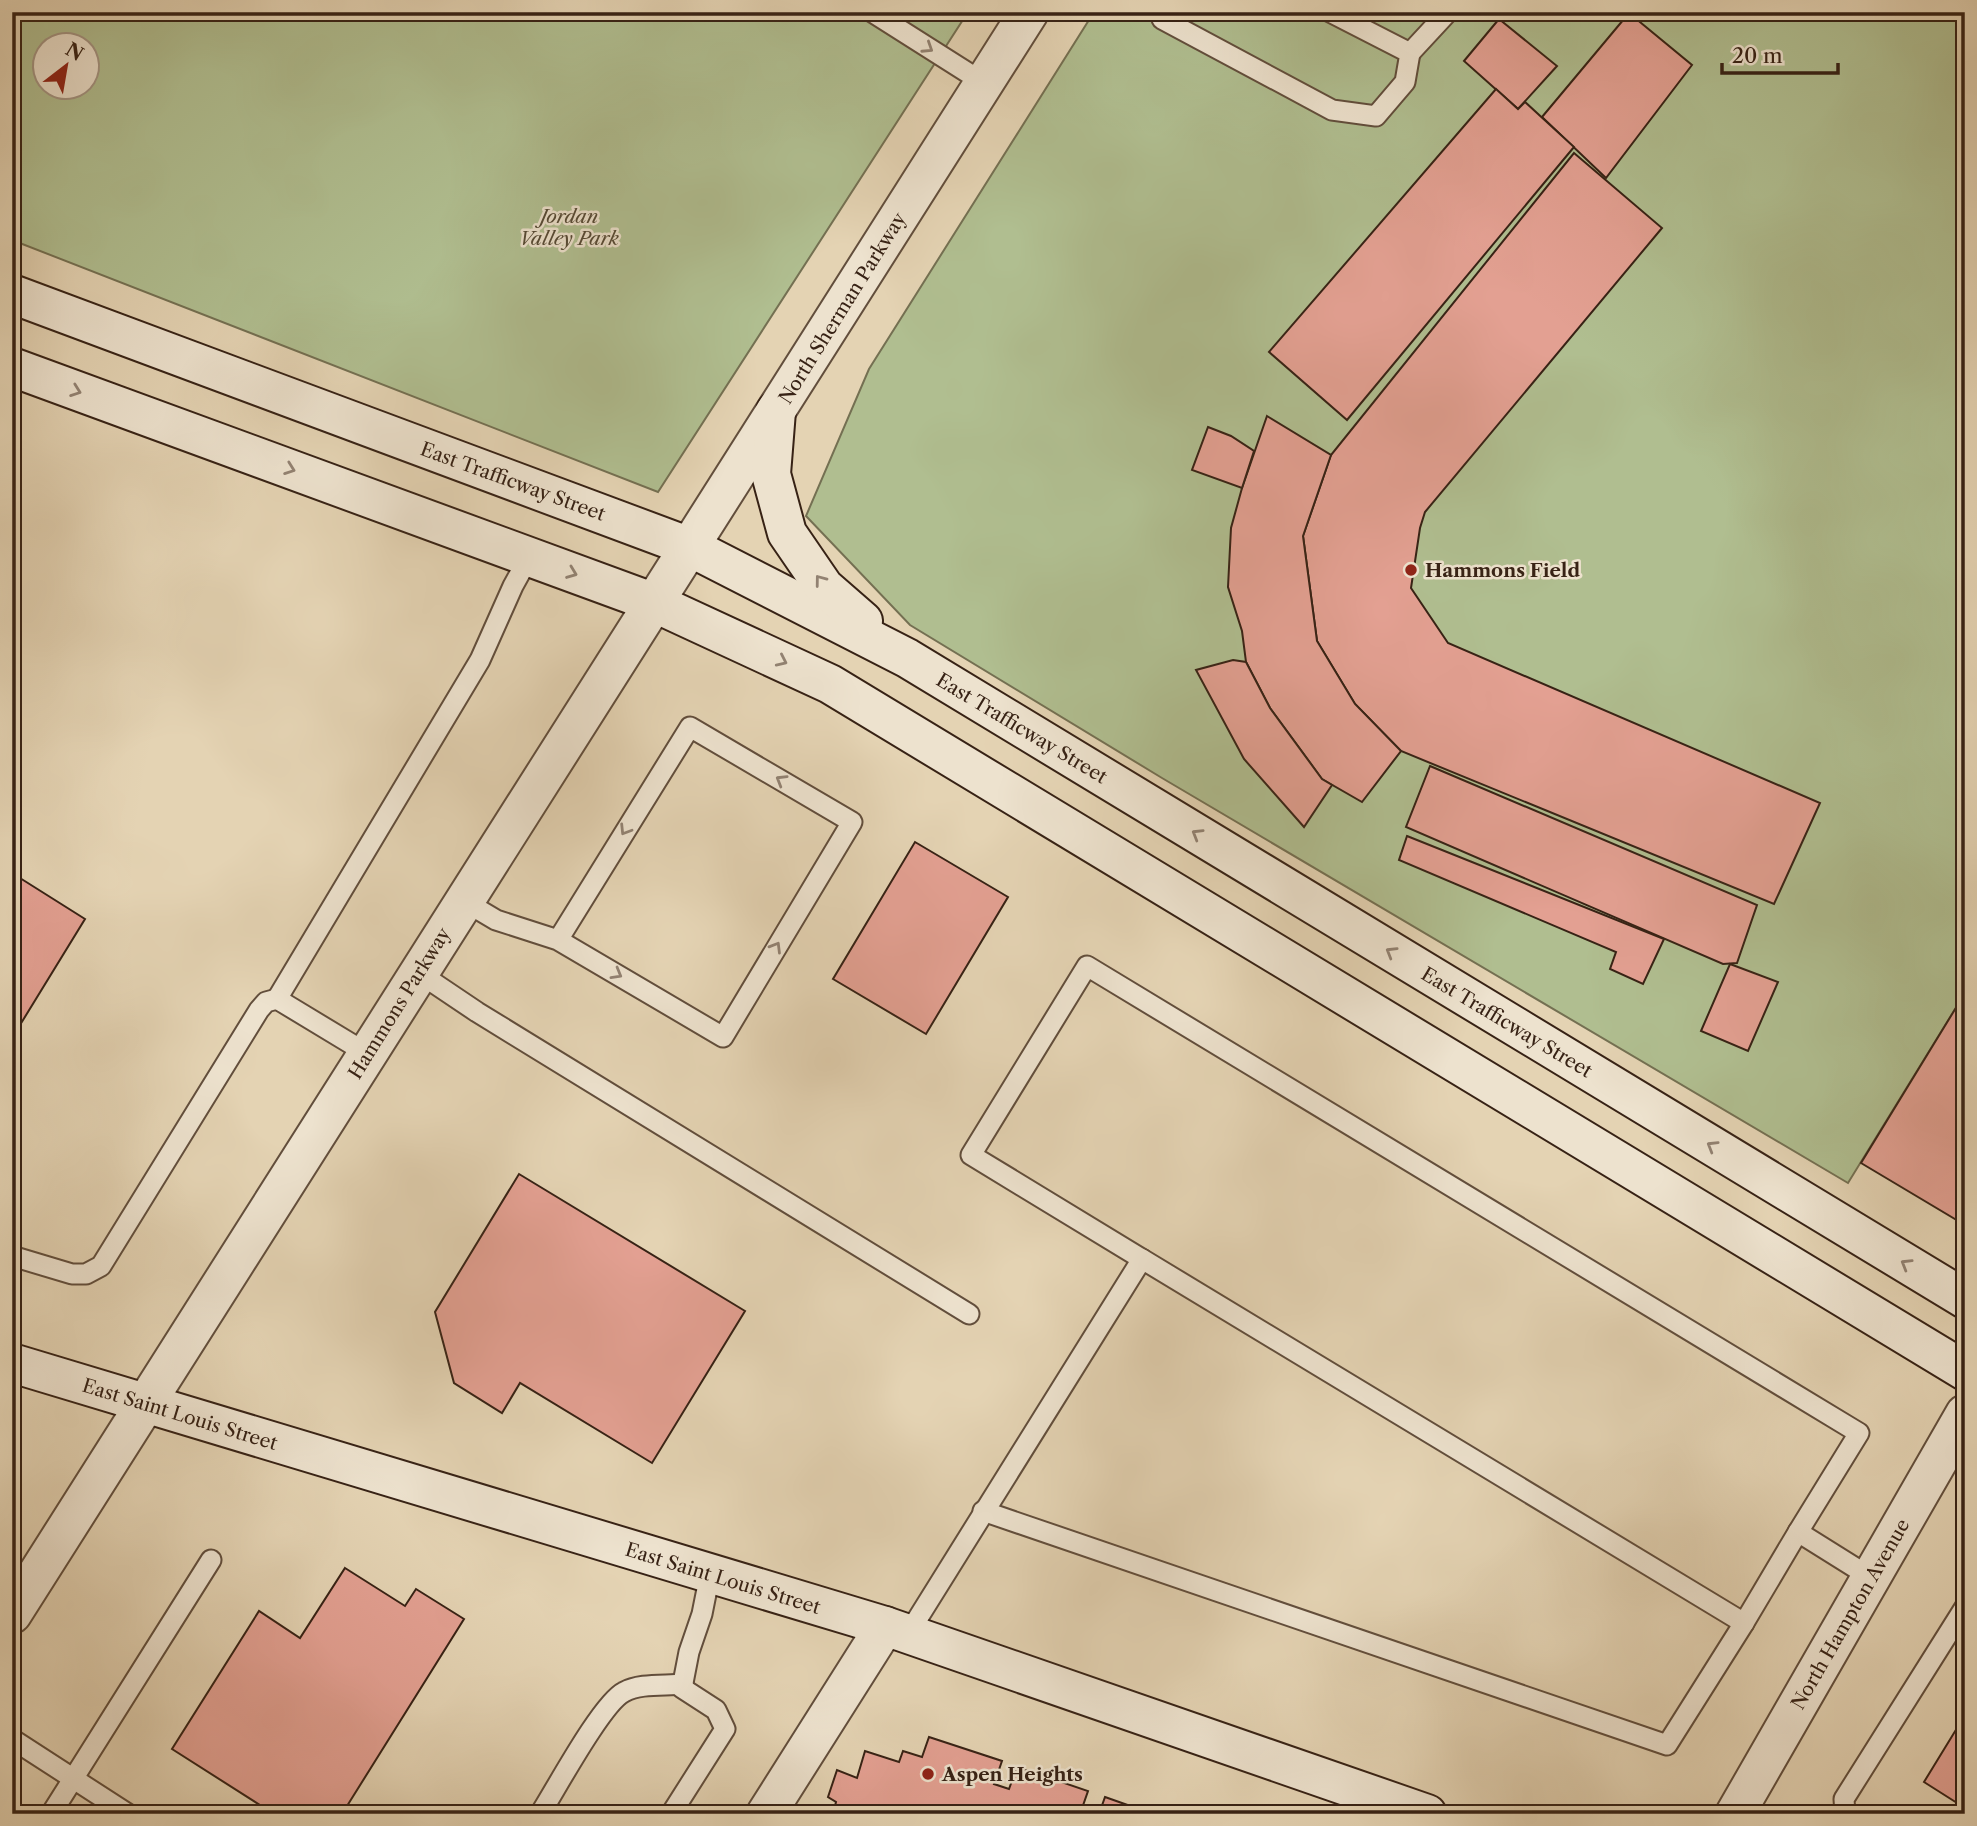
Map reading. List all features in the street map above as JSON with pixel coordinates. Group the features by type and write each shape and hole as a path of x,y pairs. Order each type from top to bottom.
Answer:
{"main road":[{"name":"North Sherman Parkway","path":"655,603 1029,12"},
{"name":"East Trafficway Street","path":"12,294 690,547 907,659 1965,1299"},
{"path":"12,367 655,603 830,684 1965,1370"},
{"path":"776,411 771,474 787,533 824,587 907,659"},
{"name":"Hammons Parkway","path":"12,1614 655,603"},
{"name":"East Saint Louis Street","path":"12,1363 897,1630 1427,1814"},
{"name":"North Hampton Avenue","path":"1735,1814 1965,1414"},
{"path":"766,1814 897,1630"}],"lane":[{"path":"873,12 984,83"},
{"path":"1164,12 1162,19 1332,110 1376,116 1405,82 1410,53 1448,12"},
{"path":"1330,12 1410,53"},
{"path":"12,1256 72,1274 86,1274 101,1266 259,1010 266,1002 277,999 480,660 529,557"},
{"path":"464,901 496,920 558,940 723,1037 852,822 690,727 558,940"},
{"path":"983,1511 1667,1745 1744,1623 1859,1433 1087,967 971,1155 1744,1623"},
{"path":"419,973 489,1020 969,1314"},
{"path":"277,999 368,1054"},
{"path":"897,1630 983,1511 1142,1259"},
{"path":"1798,1532 1871,1577"},
{"path":"51,1814 65,1773 211,1560"},
{"path":"671,1814 725,1729 716,1710 682,1688 710,1574"},
{"path":"1845,1814 1844,1799 1965,1608"},
{"path":"540,1814 603,1713 623,1692 643,1687 683,1684"},
{"path":"12,1739 128,1814"}],"green space":[{"name":"Jordan Valley Park","path":"12,12 968,12 658,492 12,240"},
{"name":"Hammons Field","path":"1094,12 1965,12 1965,993 1848,1183 1162,778 910,625 806,516 869,369"}],"building":[{"path":"1629,13 1692,65 1606,178 1542,117"},
{"path":"1499,19 1557,66 1518,109 1464,61"},
{"path":"1496,89 1518,109 1525,102 1574,147 1347,420 1269,352"},
{"path":"1574,153 1662,228 1425,512 1411,588 1448,643 1820,803 1774,904 1401,751 1355,704 1317,641 1303,536 1331,455"},
{"path":"1267,416 1331,455 1303,536 1317,641 1355,704 1401,751 1362,802 1322,779 1270,708 1246,662 1242,631 1228,587 1231,528"},
{"path":"1208,427 1231,436 1254,451 1242,488 1192,470"},
{"path":"1233,660 1246,662 1270,708 1322,779 1332,785 1304,827 1244,759 1196,670"},
{"path":"1430,766 1757,905 1737,963 1723,964 1406,827"},
{"path":"1407,836 1664,939 1643,984 1610,969 1616,952 1399,860"},
{"path":"915,842 1008,897 926,1034 833,979"},
{"path":"12,873 85,919 12,1038"},
{"path":"1730,964 1778,982 1748,1051 1701,1031"},
{"path":"1965,993 1965,1225 1861,1163"},
{"path":"519,1174 745,1311 652,1463 520,1383 502,1413 454,1383 435,1312"},
{"path":"345,1568 405,1606 416,1589 464,1619 342,1814 274,1814 172,1749 259,1611 300,1638"},
{"path":"1965,1715 1965,1808 1924,1782"},
{"name":"Aspen Heights","path":"929,1737 1002,1761 994,1784 1009,1789 1017,1767 1088,1791 1080,1814 833,1814 836,1802 828,1797 837,1770 857,1778 865,1751 899,1762 903,1751 922,1757"},
{"name":"Aspen Heights","path":"1105,1797 1153,1814 1099,1814"}],"place":[{"name":"Hammons Field","path":"1411,570"},
{"name":"Aspen Heights","path":"928,1774"}]}
